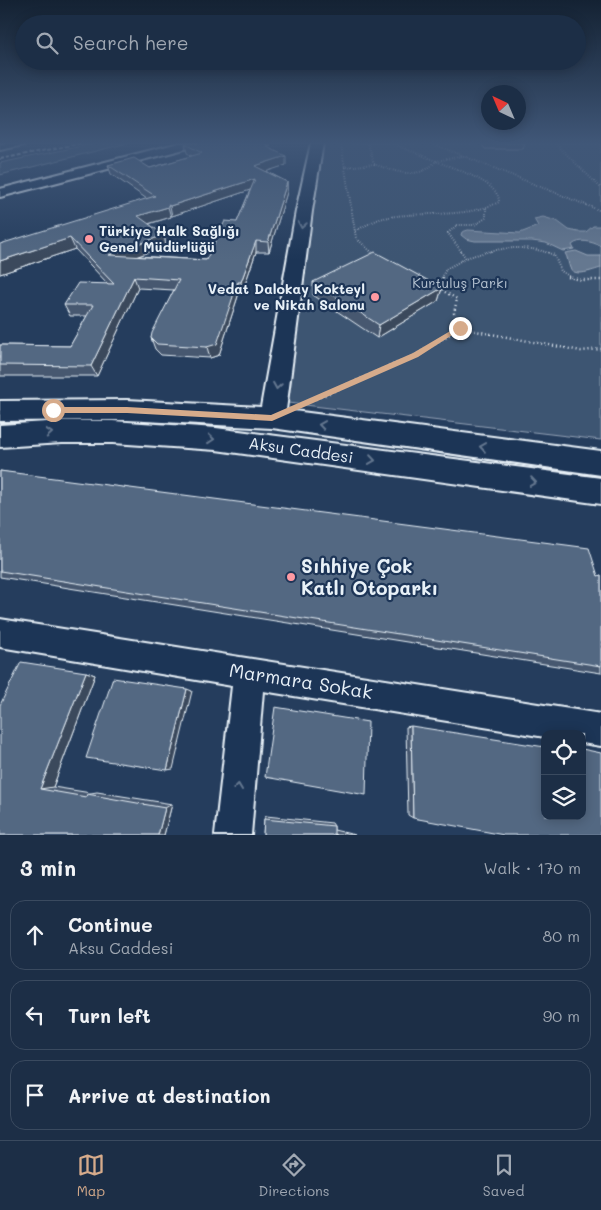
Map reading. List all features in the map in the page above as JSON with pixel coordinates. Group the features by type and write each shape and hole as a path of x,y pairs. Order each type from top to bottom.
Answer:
{"main road":[{"path":"0,187 20,182"},
{"path":"0,193 42,182"},
{"path":"272,418 310,182"},
{"name":"Aksu Caddesi","path":"0,411 127,410 272,418 601,463"},
{"name":"Aksu Caddesi","path":"5,437 62,432 113,432 216,439 601,491"}],"street":[{"name":"Marmara Sokak","path":"0,633 601,730"},
{"path":"233,835 250,673"}],"path":[{"path":"347,182 355,231 360,242 377,257"},
{"path":"355,231 382,218 486,208 499,202 500,199 493,187 482,182"},
{"path":"528,182 601,211"},
{"path":"466,258 448,233 457,225 474,225 486,218 486,208"},
{"path":"442,290 442,279 446,269 466,258 500,249 533,246 554,255 562,272 566,275 576,279 601,280"},
{"path":"434,286 457,299 454,313 460,328"},
{"path":"272,418 416,355 460,328 581,350 601,349"}],"green space":[{"name":"Kurtuluş Parkı","path":"310,182 601,182 601,440 288,403 304,211"}],"shaded area":[{"path":"543,217 557,221 569,230 578,232 586,232 593,226 601,226 601,246 582,241 572,245 574,249 563,251 546,243 532,241 475,241 466,239 461,235 462,232 468,230 520,233 538,226 534,219"},
{"path":"576,251 588,256 601,256 601,268 580,273 572,271 565,253"}],"building":[{"path":"134,182 246,182 138,216 164,235 109,255 206,260 225,221 237,222 254,182 287,182 268,242 256,241 241,282 238,282 217,344 207,347 157,344 151,338 152,333 179,280 134,277 91,366 0,365 0,345 70,346 93,305 64,305 78,283 114,284 70,238 0,261 0,244 155,196"},
{"path":"375,252 442,288 379,325 313,282"},
{"name":"Sıhhiye Çok Katlı Otoparkı","path":"0,471 589,548 598,576 601,575 601,666 0,571"},
{"path":"21,662 86,672 40,789 86,797 87,794 165,808 158,835 0,835 0,705"},
{"path":"113,678 187,689 167,770 86,758"},
{"path":"275,707 368,722 366,795 265,777"},
{"path":"411,726 541,746 541,820 586,820 586,750 601,753 601,835 504,835 413,818"},
{"path":"264,819 334,826 334,834 337,835 263,835"}],"place":[{"name":"Türkiye Halk Sağlığı Genel Müdürlüğü","path":"89,239"},
{"name":"Vedat Dalokay Kokteyl ve Nikah Salonu","path":"375,297"},
{"name":"Sıhhiye Çok Katlı Otoparkı","path":"291,577"}],"route":[{"path":"53,410 127,410 272,418 416,355 460,328"}]}
